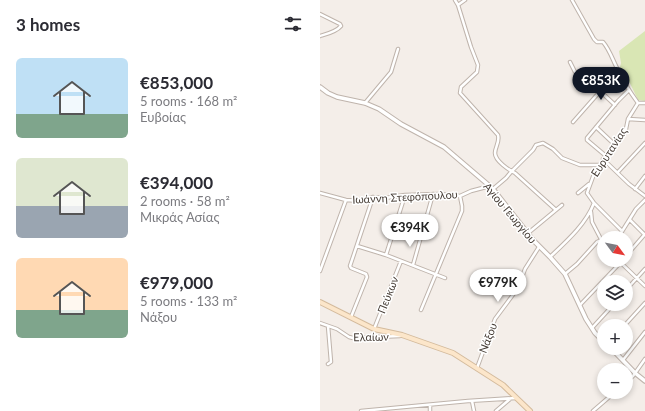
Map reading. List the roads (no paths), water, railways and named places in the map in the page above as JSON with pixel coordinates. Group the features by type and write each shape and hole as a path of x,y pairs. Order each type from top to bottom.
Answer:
{"main road":[{"path":"320,302 374,329 402,335 453,353 503,385 530,411"}],"street":[{"path":"455,0 478,65 477,72 461,87 460,93 496,131 499,138 495,155 510,172 515,174 556,210"},
{"path":"458,5 466,0"},
{"path":"572,0 594,39 598,42 603,42 607,47 618,71 638,103 645,103"},
{"path":"320,14 340,24 341,26 340,28 320,36"},
{"path":"366,103 391,72 398,49"},
{"path":"570,62 575,72 601,91 615,105"},
{"path":"572,122 618,71"},
{"name":"Αγίου Γεωργίου","path":"320,87 337,97 366,103 379,109 401,124 444,147 490,186 527,234 565,274 586,319 597,334"},
{"path":"606,156 587,140 587,137 629,90"},
{"name":"Ευρυτανίας","path":"594,203 587,193 594,174 626,129 628,119 638,103"},
{"path":"628,119 645,120"},
{"path":"596,127 614,144"},
{"path":"493,189 506,178 510,172 533,150 535,146 540,143 553,149 562,158 580,165 600,165"},
{"path":"618,172 645,143"},
{"path":"603,160 645,196"},
{"path":"635,189 645,176"},
{"path":"578,192 590,184"},
{"name":"Ιωάννη Στεφόπουλου","path":"320,193 346,200 360,201 373,197 385,198 405,195 433,194 460,196 471,191 490,186"},
{"path":"413,265 433,194"},
{"path":"386,255 405,195"},
{"path":"421,310 462,211 460,196"},
{"path":"351,317 366,279 366,275 350,267 373,197"},
{"path":"320,271 346,200"},
{"path":"550,257 578,228 591,211 594,203 622,231 636,209 645,200"},
{"path":"642,203 645,206"},
{"path":"527,234 562,205"},
{"path":"591,211 592,222 597,233"},
{"path":"630,220 645,235 633,248"},
{"path":"565,274 577,264 597,242"},
{"path":"357,246 386,255 446,278"},
{"name":"Νάξου","path":"477,369 495,319 518,288 525,269 539,247"},
{"name":"Πεύκων","path":"374,329 401,261"},
{"path":"580,305 615,267"},
{"path":"626,267 645,286"},
{"path":"633,282 645,269"},
{"path":"630,319 645,303"},
{"path":"592,328 608,311"},
{"name":"Ελαίων","path":"320,323 337,329 353,338 402,335"},
{"path":"328,326 331,362 328,364"},
{"path":"623,360 645,332"},
{"path":"618,355 645,381"},
{"path":"635,373 645,360"},
{"path":"361,411 517,398"},
{"path":"496,411 510,399"},
{"path":"593,411 607,399"},
{"path":"472,401 474,411"},
{"path":"430,405 430,411"}]}
